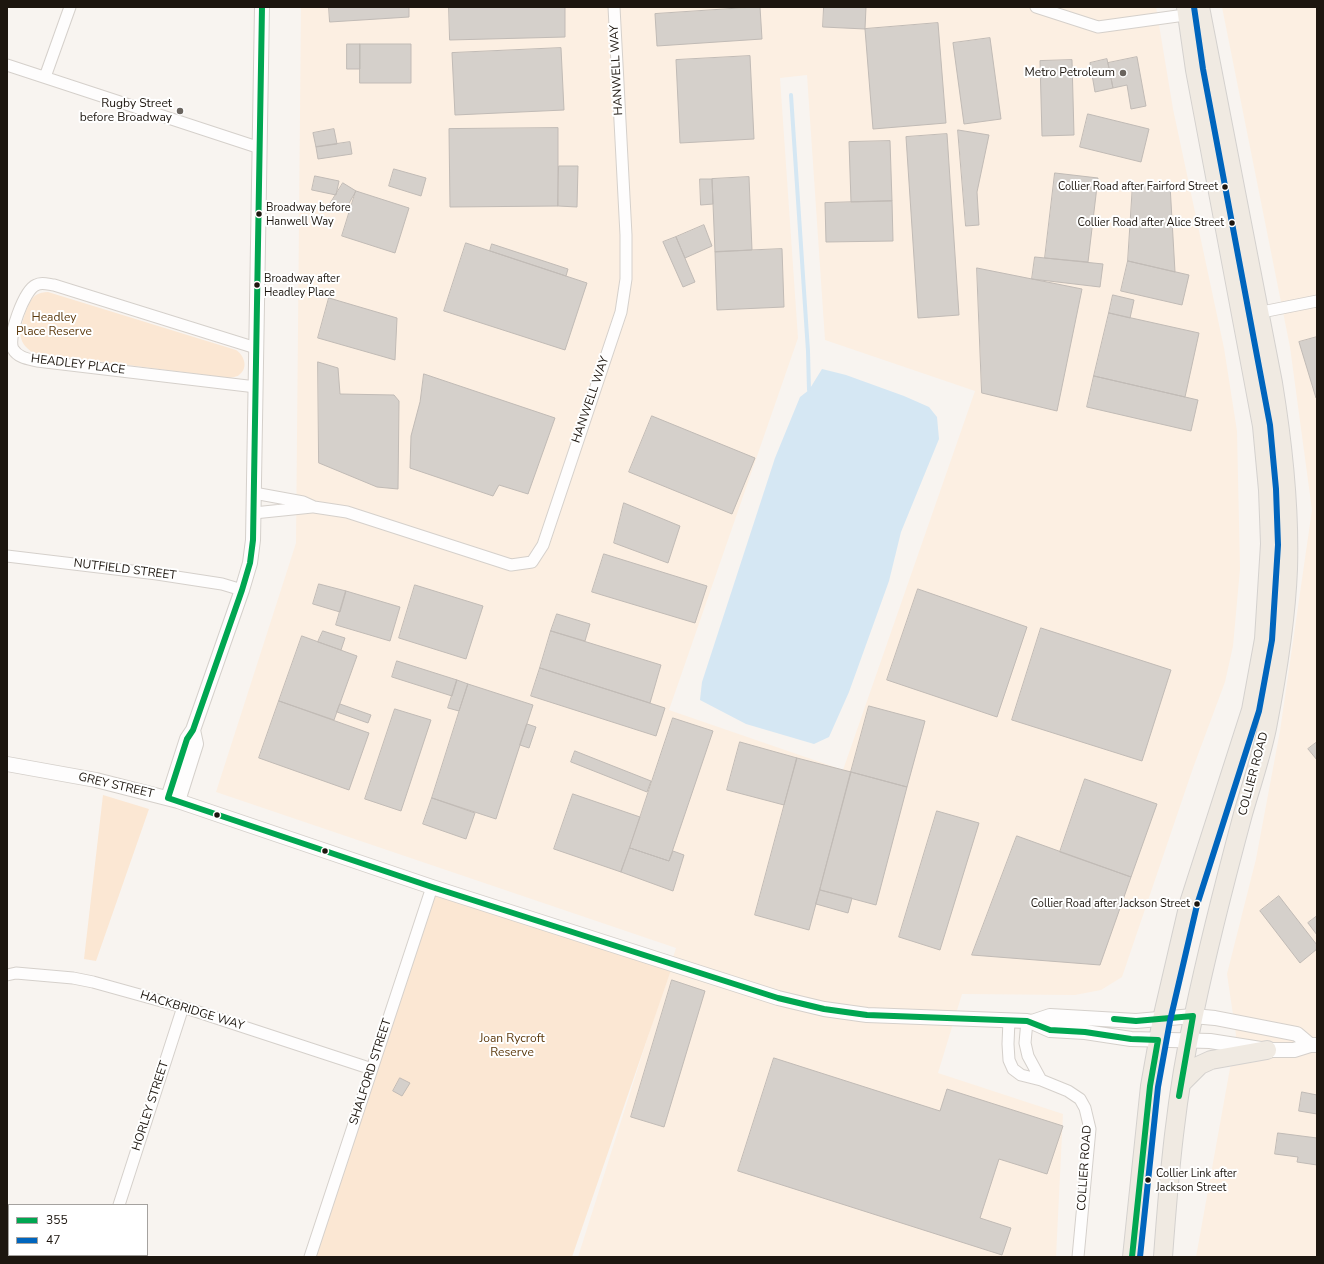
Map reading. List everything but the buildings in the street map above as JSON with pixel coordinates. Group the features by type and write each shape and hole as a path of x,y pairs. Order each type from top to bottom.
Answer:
{"main road":[{"name":"COLLIER ROAD","path":"1163,1257 1172,1150 1181,1084 1193,1016 1214,921 1266,731 1283,620 1288,570 1287,501 1282,435 1260,312 1193,10"},
{"name":"COLLIER ROAD","path":"1132,1257 1150,1086 1162,1019 1189,903 1251,710 1264,639 1270,544 1268,490 1262,426 1195,70 1193,10"},
{"path":"1181,1084 1200,1065 1211,1060 1267,1050"}],"street":[{"path":"45,77 70,7"},
{"path":"173,799 187,739 193,730 242,590 250,563 253,540 262,7"},
{"name":"HANWELL WAY","path":"254,513 314,507 348,512 511,565 532,562 543,545 621,312 626,279 626,235 614,7"},
{"path":"1036,7 1098,27 1193,10"},
{"path":"7,65 260,148"},
{"name":"HEADLEY PLACE","path":"256,348 54,284 42,283 34,285 25,297 12,333 11,341 13,349 24,358 256,387"},
{"path":"1242,316 1317,301"},
{"name":"HANWELL WAY","path":"254,493 303,502 314,507"},
{"name":"NUTFIELD STREET","path":"7,556 157,574 222,584 242,590"},
{"name":"GREY STREET","path":"7,764 96,780 173,799 432,887 778,998 824,1009 867,1015 1030,1021 1050,1016 1136,1021 1193,1016 1215,1018 1297,1034 1314,1045"},
{"name":"SHALFORD STREET","path":"310,1257 432,887"},
{"name":"HACKBRIDGE WAY","path":"7,975 16,973 73,978 93,982 183,1007 372,1069"},
{"name":"HORLEY STREET","path":"119,1204 183,1007"},
{"name":"COLLIER ROAD","path":"1009,1020 1009,1060 1014,1069 1020,1075 1041,1080 1068,1091 1080,1099 1088,1118 1090,1129 1078,1257"},
{"path":"1030,1021 1025,1043 1028,1056 1041,1080"},
{"name":"GREY STREET","path":"1030,1021 1050,1030 1085,1032 1131,1039 1210,1041 1267,1050 1294,1050 1314,1045"}],"shaded area":[{"path":"301,7 1156,7 1173,109 1224,348 1237,431 1240,569 1233,646 1225,682 1193,768 1122,977 1101,990 1075,995 962,994 938,1073 1063,1114 1056,1257 578,1257 676,948 216,792 296,543","holes":["807,75 825,340 975,391 843,770 669,710 798,338 780,78"]},
{"path":"1222,7 1317,7 1317,1257 1196,1257 1236,1035 1227,974 1256,859 1280,731 1312,510 1290,347"}],"green space":[{"name":"Headley Place Reserve","path":"43,292 48,292 236,350 243,358 245,365 244,369 238,376 229,378 34,353 28,349 22,340 22,324 32,298"},
{"path":"103,795 149,809 96,961 84,959"},
{"name":"Joan Rycroft Reserve","path":"432,887 673,964 572,1257 310,1257"}],"water":[{"path":"822,369 846,375 904,396 929,407 937,417 939,439 901,532 889,581 849,692 829,737 814,744 746,724 700,700 702,682 775,458 800,397 809,390"}],"waterway":[{"path":"791,95 808,351 809,390"}],"transit line":[{"name":"355","path":"262,7 253,540 250,563 242,590 193,730 187,739 168,798 432,887 778,998 824,1009 867,1015 1027,1021 1050,1030 1085,1032 1131,1039 1158,1040 1150,1086 1132,1257"},
{"name":"47","path":"1140,1257 1158,1087 1170,1021 1197,905 1259,711 1272,640 1278,545 1276,489 1270,425 1203,69 1194,7"},
{"name":"355","path":"1114,1019 1136,1021 1193,1016 1179,1096"}],"place":[{"name":"Metro Petroleum","path":"1123,73"},
{"name":"Rugby Street before Broadway","path":"180,111"},
{"name":"Collier Road after Fairford Street","path":"1225,187"},
{"name":"Broadway before Hanwell Way","path":"259,214"},
{"name":"Collier Road after Alice Street","path":"1232,223"},
{"name":"Broadway after Headley Place","path":"257,285"},
{"name":"Collier Road after Jackson Street","path":"1197,904"},
{"name":"Collier Link after Jackson Street","path":"1148,1180"}]}
